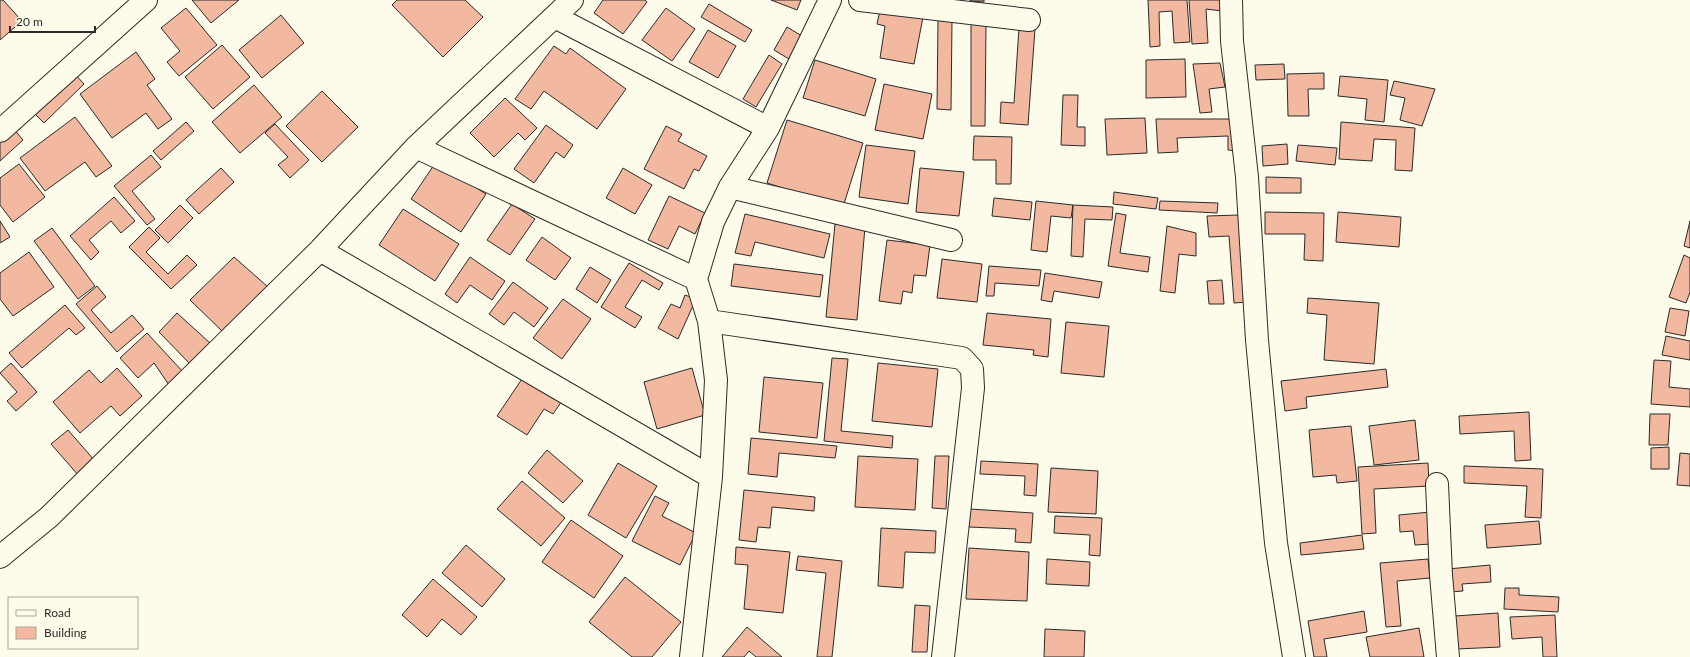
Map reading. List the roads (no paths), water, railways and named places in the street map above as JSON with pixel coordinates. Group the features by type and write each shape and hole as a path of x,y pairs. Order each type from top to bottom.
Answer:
{"street":[{"path":"0,131 146,0"},
{"path":"0,557 49,517 320,250 416,147 572,0"},
{"path":"691,657 711,477 716,380 709,321 696,279 713,222 730,187 768,128 830,0"},
{"path":"860,0 1029,20"},
{"path":"1231,0 1232,41 1246,177 1257,340 1276,536 1294,657"},
{"path":"555,17 768,128"},
{"path":"416,147 696,279"},
{"path":"730,187 950,240"},
{"path":"320,250 711,477"},
{"path":"709,321 962,358 972,369 973,388 943,657"},
{"path":"1437,484 1441,575 1448,657"}]}
